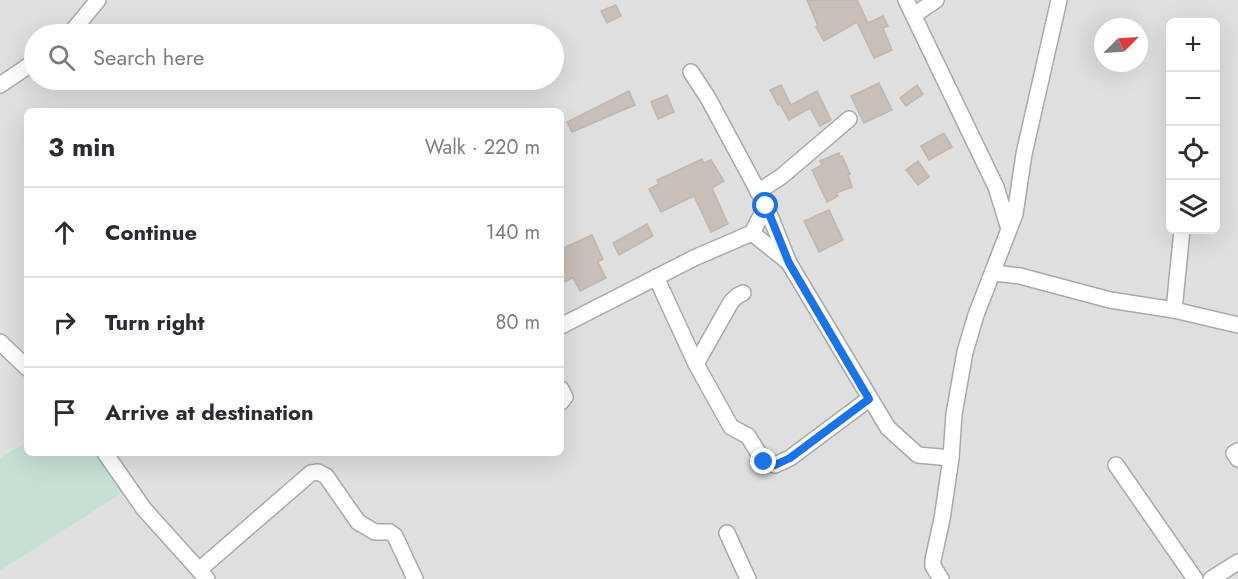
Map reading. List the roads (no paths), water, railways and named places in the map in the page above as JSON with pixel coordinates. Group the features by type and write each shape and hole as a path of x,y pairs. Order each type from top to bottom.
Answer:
{"street":[{"path":"78,24 98,0"},
{"path":"906,0 996,187 1010,229"},
{"path":"914,15 936,0"},
{"path":"934,576 933,560 942,519 951,458 954,414 965,352 976,315 1015,214 1024,154 1059,0"},
{"path":"0,85 24,69"},
{"path":"692,72 762,199 789,263 888,428 911,450 923,456 951,458"},
{"path":"752,233 762,199 782,176 849,119"},
{"path":"752,233 789,263"},
{"path":"564,324 694,258 752,233"},
{"path":"1174,310 1182,234"},
{"path":"994,273 1020,276 1110,300 1174,310 1238,325"},
{"path":"657,277 696,364 731,427 748,436 764,462 775,465 790,458 869,399"},
{"path":"696,364 731,302 743,293"},
{"path":"0,342 24,365"},
{"path":"0,364 16,357"},
{"path":"1238,451 1234,453 1238,459"},
{"path":"107,456 144,509 203,575 311,473 318,472 326,476 358,522 375,532 390,532 394,536 415,579"},
{"path":"1116,465 1195,579"},
{"path":"727,533 748,579"},
{"path":"1211,579 1238,562"}]}
